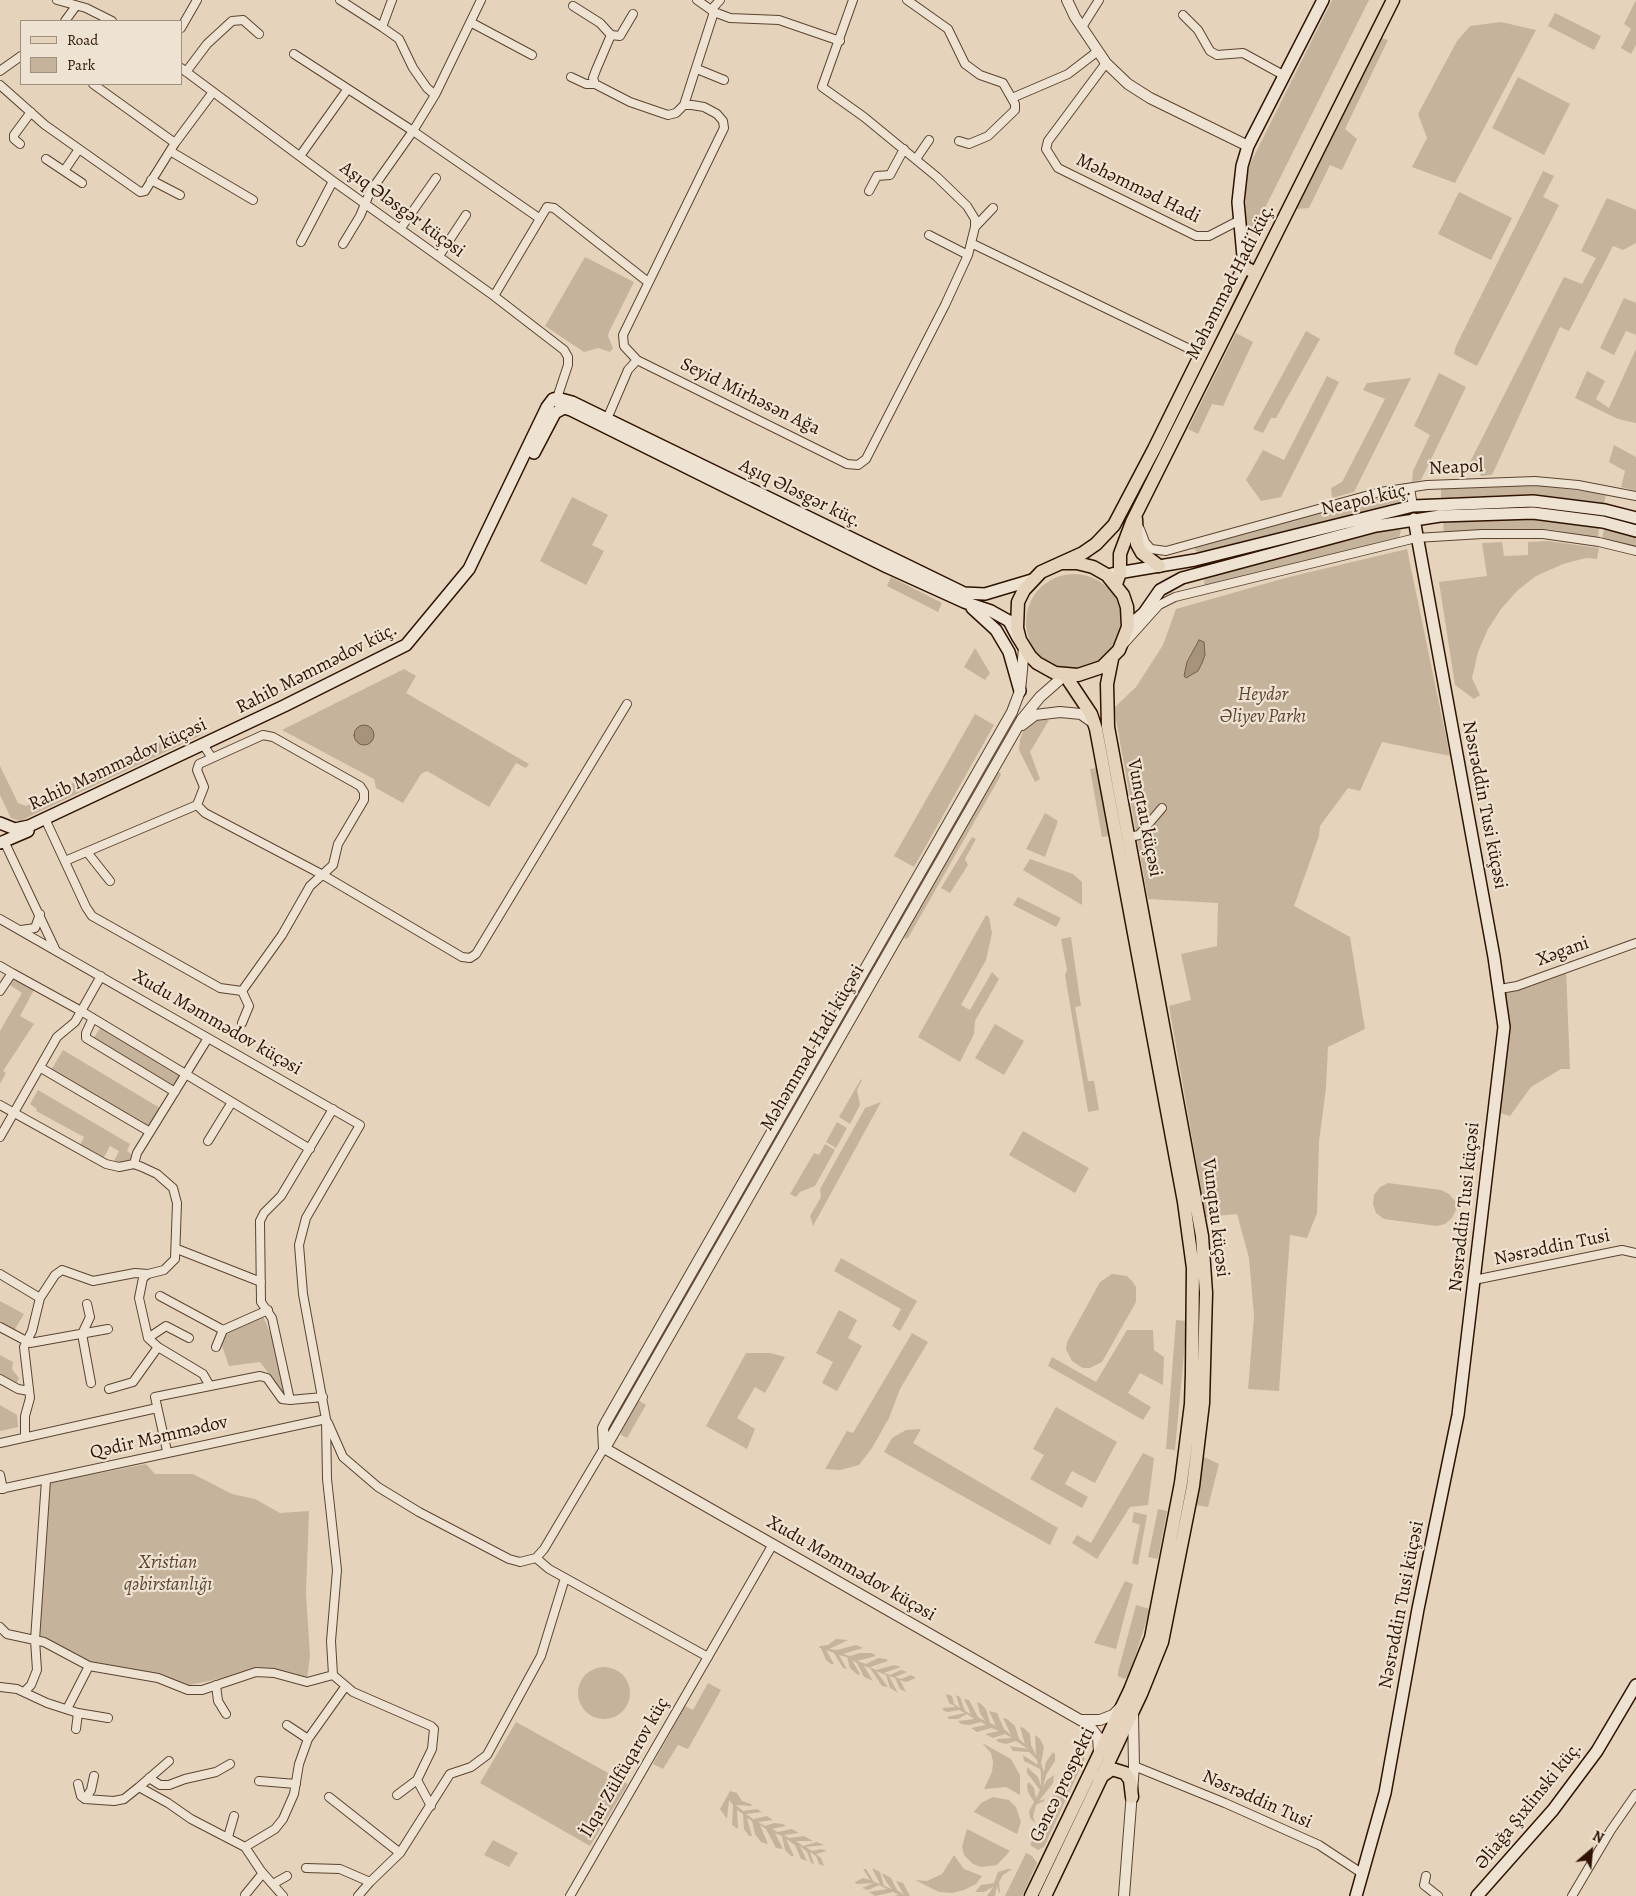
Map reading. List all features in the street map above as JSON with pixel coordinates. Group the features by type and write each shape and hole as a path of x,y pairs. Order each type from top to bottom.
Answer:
{"main road":[{"path":"1256,273 1244,266 1238,221 1238,185 1248,146 1323,0"},
{"name":"Məhəmməd Hadi küç.","path":"1114,577 1122,547 1136,514 1392,0"},
{"name":"Məhəmməd Hadi küç.","path":"1064,564 1096,544 1114,525 1244,266"},
{"name":"Rahib Məmmədov küç.","path":"223,734 403,651 474,564 548,407 553,399 560,405"},
{"name":"Aşıq Ələsgər küç.","path":"560,405 606,422 964,593 985,594 1032,580"},
{"name":"Aşıq Ələsgər küç.","path":"606,422 887,567 964,602 1001,616 1009,622 1022,644"},
{"name":"Neapol küç.","path":"1114,577 1213,556 1412,506 1533,501 1605,510 1636,518"},
{"name":"Neapol küç.","path":"1128,627 1144,613 1160,590 1182,578 1320,540 1414,519 1533,513 1603,522 1636,531"},
{"path":"1136,514 1137,544 1142,553 1160,566"},
{"name":"Nəsrəddin Tusi küçəsi","path":"1356,1896 1385,1793 1416,1619 1458,1415 1502,1042 1503,1014 1500,989 1414,519"},
{"path":"1100,727 1107,684 1116,654 1128,627 1127,607 1114,577 1093,567 1077,563 1064,564 1041,572 1024,590 1017,608 1016,628 1022,644 1037,663 1065,675 1090,672 1116,654"},
{"path":"964,602 996,630 1009,652 1020,691"},
{"path":"1,839 47,823 209,754 403,651"},
{"path":"1065,675 1100,727"},
{"name":"Vunqtau küçəsi","path":"1100,727 1129,837 1197,1201 1205,1268 1203,1403 1182,1546 1169,1614 1126,1710"},
{"name":"Vunqtau küçəsi","path":"1100,727 1184,1202 1193,1268 1191,1404 1170,1546 1149,1661 1130,1690"},
{"name":"Rahib Məmmədov küçəsi","path":"0,822 15,829 29,826 223,734"},
{"name":"Əliağa Şıxlinski küç.","path":"1477,1896 1553,1810 1597,1751 1636,1686"},
{"name":"Gəncə prospekti","path":"1045,1896 1100,1778 1126,1710 1130,1690"},
{"name":"Gəncə prospekti","path":"1031,1896 1099,1752 1126,1710"},
{"path":"1100,1778 1112,1769 1126,1773 1130,1780 1132,1797"}],"street":[{"path":"57,0 101,14 110,20"},
{"path":"182,26 197,0"},
{"path":"340,0 398,39 413,68 427,88 435,95"},
{"path":"382,28 392,0"},
{"path":"343,244 360,216 365,202 435,95 472,23 481,0"},
{"path":"698,0 713,11 740,19 779,20 840,41"},
{"path":"571,77 586,84 595,84 630,102 659,112 668,115 676,113 684,105 697,68 713,11 720,0"},
{"path":"853,0 840,41 822,81 822,87 852,107 916,159 967,206 975,219 975,227"},
{"path":"907,0 948,29 965,64 980,75 1003,83 1012,98 1015,110 988,136 969,144 959,141"},
{"path":"1067,0 1098,52 1106,63 1128,84 1150,98 1248,146"},
{"path":"1082,27 1099,0"},
{"path":"66,20 76,6"},
{"path":"572,6 600,22 611,35 620,36 633,14"},
{"path":"1183,14 1198,30 1210,51 1217,55 1242,53 1285,76"},
{"path":"184,70 207,44 232,21 243,20 259,34"},
{"path":"472,23 532,55"},
{"path":"595,84 593,78 611,35"},
{"path":"1012,98 1068,74 1098,52"},
{"path":"294,54 413,131 539,218"},
{"path":"0,71 20,57"},
{"name":"Məhəmməd Hadi","path":"1106,63 1048,141 1046,149 1058,168 1196,236 1209,236 1238,221"},
{"path":"697,68 724,80"},
{"name":"Aşıq Ələsgər küçəsi","path":"184,70 333,181 365,202 494,296 566,354 568,364 560,405"},
{"path":"0,85 79,149 140,192 145,191 170,151 213,92"},
{"path":"94,85 176,143"},
{"path":"300,156 347,90"},
{"path":"606,422 628,370 636,360 624,346 623,335 724,128 723,120 717,114 704,107 684,105"},
{"path":"20,144 14,138 14,135 31,112"},
{"path":"916,159 929,140"},
{"path":"64,171 79,149"},
{"path":"869,191 877,176 890,175 904,149"},
{"path":"170,151 253,200"},
{"path":"46,159 82,183"},
{"path":"401,228 436,178"},
{"path":"151,180 180,195"},
{"path":"301,242 333,181"},
{"path":"494,296 547,207 554,208 648,282"},
{"path":"975,227 993,208"},
{"path":"439,256 466,215"},
{"name":"Seyid Mirhəsən Ağa","path":"636,360 847,464 858,465 866,459 934,327 968,255 975,227"},
{"path":"929,235 968,255"},
{"path":"972,244 1200,354"},
{"name":"Neapol","path":"1136,514 1145,542 1152,549 1166,551 1380,492 1410,488 1457,483 1535,481 1578,485 1636,496"},
{"path":"1410,488 1412,506"},
{"path":"1116,654 1159,605 1166,600 1416,538 1482,534 1543,534 1583,539 1636,551"},
{"name":"Məhəmməd Hadi küçəsi","path":"604,1448 604,1428 606,1422 1012,712 1020,691 1022,644"},
{"name":"Məhəmməd Hadi küçəsi","path":"536,1558 560,1526 1016,730 1032,707 1065,675"},
{"path":"197,806 205,813 323,875 462,957 473,957 586,775 627,704"},
{"path":"1016,730 1035,715 1060,712 1081,714 1100,727"},
{"path":"65,861 197,806 204,787 197,767 209,754 268,735 362,789 364,800 338,844 333,865 310,886 282,935 242,992"},
{"path":"1129,837 1139,835 1162,808"},
{"path":"47,823 88,913 97,920 220,988 242,992"},
{"path":"947,826 957,832"},
{"path":"1,839 40,914 56,950"},
{"path":"87,852 110,881"},
{"path":"19,930 29,931 35,928 40,914"},
{"name":"Xudu Məmmədov küçəsi","path":"0,919 360,1125 306,1218 299,1245 303,1294 323,1397"},
{"name":"Xəgani","path":"1500,989 1517,986 1636,943"},
{"path":"0,966 93,1018 310,1150"},
{"path":"0,991 12,973"},
{"path":"0,1137 57,1037 71,1026 101,976"},
{"path":"242,992 249,1006 242,1023"},
{"path":"93,1018 86,1033 86,1038 175,1092"},
{"path":"134,1164 137,1153 208,1038"},
{"path":"41,1068 150,1132"},
{"path":"208,1141 232,1102"},
{"path":"0,1105 106,1164 119,1166 134,1164 157,1174 173,1188 176,1194 177,1249 175,1259 168,1267 148,1274 135,1273 93,1281 62,1270 56,1275 40,1298 32,1331 25,1342 23,1353 30,1401 25,1416 25,1437"},
{"path":"290,1400 272,1318 261,1302 260,1221 264,1213 281,1196 333,1109"},
{"path":"718,1224 728,1230"},
{"path":"177,1249 261,1282"},
{"name":"Nəsrəddin Tusi","path":"1474,1280 1622,1250 1636,1253"},
{"path":"0,1274 40,1298"},
{"path":"148,1274 141,1283 139,1298 148,1338 158,1347 203,1374 210,1386"},
{"path":"160,1296 223,1330"},
{"path":"87,1304 90,1317 82,1334 91,1383"},
{"path":"216,1347 223,1330 268,1310"},
{"path":"148,1338 166,1326 189,1338"},
{"path":"0,1327 25,1342 34,1343 108,1329"},
{"path":"109,1389 133,1382 158,1347"},
{"path":"167,1451 155,1397 265,1376 280,1397 290,1400 323,1397 326,1419 327,1479 337,1570 331,1642 332,1675 346,1687 434,1729 432,1749 417,1780 397,1796"},
{"path":"0,1379 18,1389 29,1391"},
{"path":"0,1443 157,1408"},
{"path":"326,1419 344,1457 378,1487 419,1512 509,1559 520,1562 536,1558 565,1578 708,1657"},
{"name":"Qədir Məmmədov","path":"1,1489 150,1458 167,1451 326,1419"},
{"name":"Xudu Məmmədov küçəsi","path":"604,1448 1080,1720 1095,1731 1100,1744 1099,1752"},
{"path":"0,1475 1,1489"},
{"path":"24,1692 36,1676 35,1640 46,1480"},
{"name":"İlqar Zülfüqarov küç","path":"570,1896 773,1544"},
{"path":"358,1896 400,1853 450,1774 480,1762 487,1755 541,1656 565,1578"},
{"path":"0,1627 15,1637 35,1640 52,1646 89,1666 158,1678 188,1690 202,1690 256,1672 274,1673 307,1682 332,1675"},
{"path":"67,1709 89,1666"},
{"path":"216,1685 218,1701 226,1714"},
{"path":"0,1687 24,1692 47,1703 78,1713 108,1718"},
{"path":"245,1848 279,1825 292,1801 299,1764 308,1739 346,1687"},
{"path":"1080,1720 1100,1720 1126,1710 1134,1766 1124,1896"},
{"path":"76,1729 78,1713"},
{"path":"287,1725 308,1739"},
{"path":"78,1784 81,1796 85,1800 114,1801 124,1799 169,1761"},
{"path":"149,1778 160,1785 168,1785 216,1772 230,1764"},
{"name":"Nəsrəddin Tusi","path":"1134,1766 1225,1802 1319,1845 1363,1874"},
{"path":"85,1800 91,1790 94,1776"},
{"path":"417,1780 431,1806"},
{"path":"259,1781 296,1784"},
{"path":"139,1787 168,1803 198,1824 228,1837 245,1848 283,1896"},
{"path":"1572,1896 1616,1822 1636,1794"},
{"path":"329,1797 400,1853"},
{"path":"228,1837 234,1816"},
{"path":"306,1868 340,1869 370,1882"},
{"path":"245,1895 263,1873"},
{"path":"273,1884 287,1876"},
{"path":"1426,1876 1424,1885 1438,1896"}],"green space":[{"path":"1332,0 1369,0 1252,234 1244,228 1247,176 1251,162"},
{"path":"1636,0 1636,45 1631,54 1621,48 1631,29 1624,24"},
{"path":"1555,13 1601,36 1594,50 1548,26"},
{"path":"1501,22 1536,30 1455,183 1412,167 1427,138 1418,114 1457,41 1470,26"},
{"path":"1381,38 1388,40 1345,129 1357,139 1342,170 1330,165 1309,208 1296,209"},
{"path":"1518,77 1570,104 1544,155 1492,128"},
{"path":"1543,171 1554,176 1543,197 1559,205 1477,366 1454,354 1456,346"},
{"path":"1459,192 1512,218 1491,260 1438,234"},
{"path":"1607,198 1636,210 1636,243 1623,250 1613,246 1569,331 1560,327 1492,475 1481,476 1478,471 1468,466 1564,277 1582,284 1596,258 1581,251"},
{"path":"585,257 634,282 609,332 608,336 613,348 610,352 598,348 584,352 545,326"},
{"path":"1624,298 1636,303 1636,335 1626,331 1614,355 1600,348"},
{"path":"1306,331 1320,339 1276,418 1271,418 1263,433 1253,429"},
{"path":"1236,333 1253,342 1223,406 1212,404 1198,434 1188,429"},
{"path":"1636,349 1636,423 1618,419 1575,398 1587,371 1605,381 1596,399 1609,408"},
{"path":"1439,373 1466,387 1421,480 1412,482 1413,471 1430,435 1414,426"},
{"path":"1327,376 1339,382 1281,497 1261,501 1246,480 1263,450 1284,460"},
{"path":"1411,378 1354,492 1332,498 1331,488 1342,482 1385,399 1363,390 1367,383"},
{"path":"1614,445 1636,457 1636,491 1621,487 1625,471 1609,462"},
{"path":"1492,485 1534,485 1606,494 1604,503 1534,494 1441,498 1441,489"},
{"path":"1397,494 1401,496 1399,502 1200,554 1195,550 1196,546 1351,504"},
{"path":"572,497 608,515 592,545 604,551 586,585 540,561"},
{"path":"1494,518 1549,520 1599,528 1598,538 1548,529 1444,532 1443,522"},
{"path":"1397,528 1401,531 1399,537 1208,587 1204,584 1205,577"},
{"path":"1604,529 1636,537 1636,547 1602,539"},
{"path":"1548,541 1599,548 1597,559 1586,558 1563,564 1536,576 1518,590 1501,609 1488,629 1478,652 1472,678 1480,695 1474,699 1455,685 1439,582 1487,576 1482,543 1502,542 1504,556 1528,555 1528,542"},
{"name":"Heydər Əliyev Parkı","path":"1407,549 1450,756 1382,742 1360,791 1348,788 1320,826 1319,836 1294,906 1350,937 1365,1029 1328,1047 1326,1088 1319,1142 1317,1213 1307,1238 1290,1235 1279,1391 1248,1389 1254,1316 1249,1258 1237,1214 1206,1217 1169,1006 1191,1000 1181,954 1217,946 1218,903 1148,899 1114,708 1136,687 1163,645 1176,609 1289,577"},
{"path":"1074,574 1092,578 1108,588 1118,604 1122,622 1118,640 1108,656 1092,666 1074,670 1056,666 1040,656 1030,640 1026,622 1030,604 1040,588 1056,578"},
{"path":"891,577 942,603 938,612 887,586"},
{"path":"975,648 990,673 985,680 964,667"},
{"path":"404,669 416,676 406,693 529,764 526,768 516,763 489,807 427,771 421,774 403,803 376,788 374,779 282,730"},
{"path":"975,714 994,725 914,867 894,856"},
{"path":"202,720 206,729 201,735 20,821 11,818 0,795 0,766 18,803 26,806"},
{"path":"1036,720 1049,720 1030,752 1040,779 1035,782 1019,750 1023,731"},
{"path":"1097,768 1109,836 1102,837 1090,769"},
{"path":"1000,772 1001,775 908,938 905,939 904,936 997,773"},
{"path":"1045,813 1058,821 1045,857 1026,849"},
{"path":"972,837 976,839 965,859 968,865 950,893 941,888"},
{"path":"1030,859 1073,874 1082,882 1082,905 1023,870"},
{"path":"1018,897 1061,918 1056,927 1013,905"},
{"path":"986,915 989,917 992,933 986,960 961,1005 970,1010 992,972 999,979 975,1021 974,1034 960,1062 918,1037"},
{"path":"1071,937 1081,1006 1075,1007 1088,1081 1094,1081 1099,1110 1088,1112 1065,975 1067,970 1061,939"},
{"path":"1566,968 1570,1069 1561,1069 1531,1087 1510,1116 1493,1111 1499,1070 1500,989"},
{"path":"19,980 35,988 20,1016 34,1024 3,1071 6,1073 0,1084 0,1031 22,993 7,983"},
{"path":"995,1024 1024,1041 1004,1075 975,1058"},
{"path":"102,1025 182,1073 172,1089 92,1041"},
{"path":"63,1050 160,1108 150,1127 51,1070"},
{"path":"861,1079 857,1090 860,1105 850,1124 839,1117"},
{"path":"38,1090 130,1144 127,1151 134,1156 132,1161 120,1164 114,1161 119,1151 110,1146 104,1157 80,1145 84,1137 36,1111 37,1109 30,1104"},
{"path":"881,1102 813,1226 810,1216 821,1197 820,1189 865,1108"},
{"path":"837,1122 847,1128 836,1148 826,1142"},
{"path":"1023,1131 1089,1168 1075,1193 1009,1155"},
{"path":"825,1144 835,1150 815,1186 800,1192 796,1197 790,1194 814,1153 819,1155"},
{"path":"1388,1183 1441,1190 1449,1194 1455,1201 1456,1210 1452,1218 1445,1224 1437,1226 1384,1219 1376,1213 1373,1204 1374,1195 1380,1187"},
{"path":"841,1258 917,1301 900,1331 892,1326 901,1309 834,1271"},
{"path":"1112,1274 1127,1276 1132,1281 1136,1287 1136,1302 1102,1362 1090,1368 1083,1368 1072,1361 1066,1349 1067,1342 1100,1282"},
{"path":"0,1301 24,1314 14,1331 0,1323"},
{"path":"839,1310 857,1320 848,1338 862,1346 837,1391 822,1383 833,1362 816,1353"},
{"path":"263,1316 271,1335 285,1395 260,1362 229,1366 221,1343 230,1329"},
{"path":"1176,1320 1187,1321 1175,1450 1166,1449"},
{"path":"1127,1330 1153,1330 1154,1350 1164,1357 1163,1385 1140,1373 1128,1393 1151,1407 1143,1420 1048,1366 1052,1357 1096,1382"},
{"path":"912,1333 928,1342 900,1389 889,1418 872,1448 859,1465 840,1470 825,1469 847,1431 853,1433"},
{"path":"746,1353 770,1353 785,1357 765,1393 755,1387 737,1418 755,1429 747,1449 706,1426"},
{"path":"0,1355 13,1362 12,1369 19,1378 15,1387 0,1377"},
{"path":"638,1400 646,1405 627,1438 621,1435 621,1430"},
{"path":"0,1405 17,1415 18,1427 0,1431"},
{"path":"1056,1407 1117,1442 1095,1483 1072,1471 1065,1484 1088,1497 1082,1508 1030,1479 1044,1455 1033,1449"},
{"path":"921,1429 913,1443 1058,1528 1050,1545 884,1452 892,1438 906,1430"},
{"path":"1143,1453 1154,1458 1148,1505 1130,1507 1097,1559 1072,1543 1077,1535 1091,1543"},
{"path":"1202,1456 1219,1464 1208,1507 1195,1505"},
{"name":"Xristian qəbirstanlığı","path":"146,1464 155,1474 193,1474 232,1494 255,1499 280,1513 309,1511 306,1593 310,1656 307,1680 270,1668 185,1686 160,1675 92,1662 39,1636 50,1483"},
{"path":"1158,1509 1167,1511 1158,1559 1148,1557"},
{"path":"1134,1512 1147,1515 1138,1565 1132,1563 1140,1525 1132,1522"},
{"path":"1125,1581 1133,1584 1116,1649 1094,1643"},
{"path":"1136,1605 1150,1609 1129,1676 1124,1679 1118,1676 1118,1672"},
{"path":"836,1639 848,1640 829,1649 837,1650 856,1645 863,1648 843,1654 850,1656 860,1653 872,1653 876,1656 857,1661 866,1664 878,1658 886,1659 888,1661 870,1667 876,1670 894,1665 901,1667 884,1673 890,1675 901,1670 907,1672 895,1677 901,1679 911,1675 916,1678 906,1682 900,1680 906,1692 900,1689 895,1678 889,1676 898,1693 890,1688 886,1675 876,1671 888,1687 882,1686 870,1668 864,1666 873,1681 864,1677 857,1663 852,1660 860,1674 858,1675 850,1668 847,1657 839,1655 847,1669 843,1668 834,1653 826,1650 834,1664 831,1664 826,1660 821,1648 819,1648 820,1646 828,1645"},
{"path":"604,1667 614,1669 622,1675 628,1683 630,1693 628,1703 622,1711 614,1717 604,1719 594,1717 586,1711 580,1703 578,1693 580,1683 586,1675 594,1669"},
{"path":"708,1683 721,1690 688,1749 678,1745 663,1769 653,1764 685,1706 693,1710"},
{"path":"946,1694 952,1696 954,1704 960,1708 956,1695 960,1697 965,1711 971,1714 964,1699 969,1700 978,1717 985,1721 980,1713 977,1702 981,1704 986,1709 990,1723 996,1726 989,1711 997,1713 1004,1729 1011,1735 1003,1718 1007,1719 1015,1726 1019,1739 1025,1744 1020,1727 1024,1728 1030,1734 1031,1745 1036,1755 1035,1735 1040,1739 1044,1747 1041,1763 1044,1772 1046,1762 1053,1752 1055,1754 1055,1761 1046,1775 1043,1787 1047,1780 1054,1775 1053,1783 1039,1801 1045,1799 1044,1801 1036,1805 1033,1817 1035,1823 1030,1818 1029,1811 1034,1802 1028,1792 1027,1785 1029,1782 1034,1788 1036,1798 1040,1790 1027,1773 1027,1767 1038,1777 1041,1786 1041,1774 1040,1769 1024,1761 1023,1755 1038,1765 1037,1760 1029,1752 1013,1751 1010,1746 1028,1749 1016,1741 1006,1744 998,1742 996,1739 1012,1738 1005,1734 993,1738 985,1734 999,1731 991,1728 977,1732 971,1728 986,1725 981,1722 969,1725 961,1724 958,1721 974,1719 967,1714 958,1719 949,1719 947,1717 965,1713 959,1710 944,1711 942,1708 956,1707 949,1703"},
{"path":"516,1722 628,1784 590,1846 480,1783"},
{"path":"982,1743 1011,1759 1020,1775 1020,1795 1006,1787 984,1789 992,1772 993,1762 991,1753"},
{"path":"1073,1753 1085,1758 1044,1847 1038,1850 1030,1845"},
{"path":"730,1791 737,1793 742,1801 751,1804 752,1806 736,1805 743,1811 757,1809 762,1812 746,1814 753,1819 767,1816 773,1820 758,1822 765,1826 774,1823 783,1824 786,1826 772,1829 778,1832 792,1829 799,1833 784,1835 789,1838 804,1836 813,1841 796,1841 803,1846 817,1842 824,1845 806,1847 812,1851 821,1849 827,1851 816,1854 821,1858 824,1866 819,1864 816,1856 810,1852 814,1864 811,1863 807,1852 800,1846 807,1861 801,1859 795,1845 786,1839 794,1856 791,1856 785,1850 782,1836 775,1833 783,1849 776,1848 766,1829 760,1825 768,1844 761,1842 755,1834 752,1821 747,1818 752,1836 749,1836 744,1829 743,1814 737,1810 738,1829 732,1825 733,1805 729,1800 727,1819 720,1809"},
{"path":"993,1797 1009,1800 1016,1807 1021,1822 1017,1834 974,1812 981,1803"},
{"path":"967,1829 1010,1851 997,1865 981,1867 973,1864 964,1855 962,1847"},
{"path":"493,1840 518,1853 509,1867 484,1855"},
{"path":"1026,1853 1032,1856 1037,1863 1022,1896 1005,1896"},
{"path":"954,1855 964,1869 982,1876 976,1884 952,1893 939,1892 915,1880 927,1881 942,1874"},
{"path":"872,1868 880,1872 884,1886 892,1889 882,1874 891,1878 897,1890 904,1895 896,1881 903,1883 910,1896 893,1896 899,1895 893,1892 875,1896 869,1892 887,1889 879,1885 868,1890 862,1888 874,1883 856,1884 855,1882 863,1878 870,1880 863,1869 866,1869 874,1882 880,1884"},
{"path":"1012,1869 1003,1875 999,1882 1000,1892 997,1886 995,1896 987,1896 993,1887 984,1892 975,1892 981,1885 994,1883 998,1872"}],"shaded area":[{"path":"1199,640 1204,642 1205,655 1198,671 1186,678 1184,676 1187,662"},
{"path":"360,725 368,725 374,731 374,739 368,745 360,745 354,739 354,731"}]}
